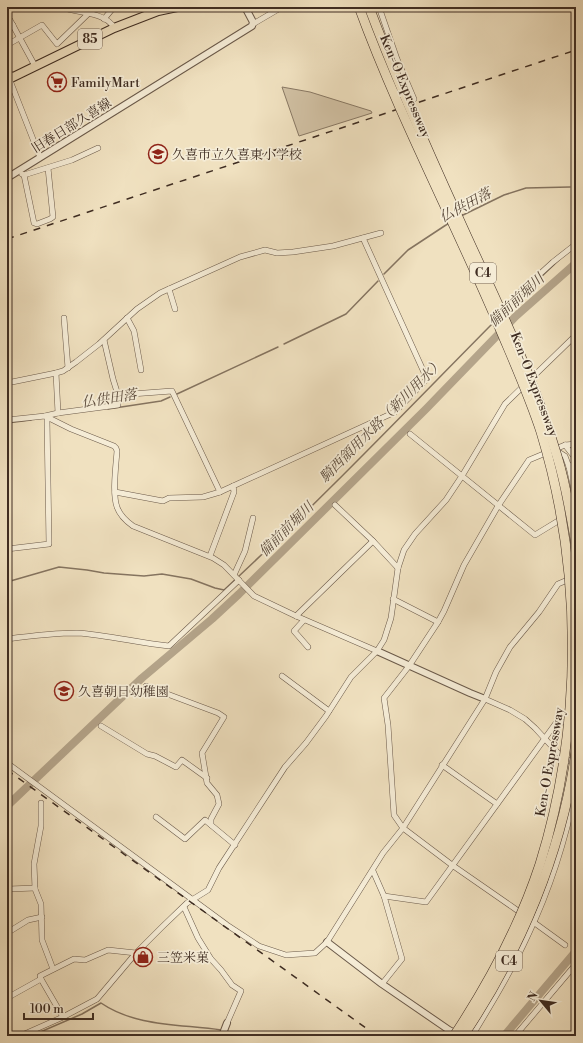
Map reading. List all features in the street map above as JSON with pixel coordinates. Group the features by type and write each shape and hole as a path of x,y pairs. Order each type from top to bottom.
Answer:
{"highway":[{"name":"Ken-O Expressway","path":"359,7 382,68 480,283 531,404 542,434 557,489 569,556 573,590 574,675 571,717 558,798 549,836 536,874 510,938 480,994 454,1036"},
{"name":"Ken-O Expressway","path":"369,7 389,61 413,117 496,300 534,389 558,458 576,545"},
{"name":"Ken-O Expressway","path":"463,1036 483,1006 509,960 532,909 556,841 567,799 576,751"}],"main road":[{"name":"85","path":"9,78 114,28 158,12 177,7"}],"street":[{"path":"58,7 89,13 110,22 114,28"},
{"path":"104,19 114,7 118,7"},
{"path":"245,7 253,24 282,7"},
{"path":"379,7 397,59 414,99"},
{"path":"7,45 42,25 55,44 57,44 89,13"},
{"path":"7,28 12,23 35,66"},
{"name":"旧春日部久喜線","path":"7,178 22,173 40,157 253,24"},
{"path":"60,41 65,51"},
{"path":"7,68 9,78 40,157"},
{"path":"48,168 53,217 37,224 34,223 22,173 48,168 72,160 98,148"},
{"path":"7,383 56,373 68,368 104,340 127,318 160,292 240,257 265,250 293,252 333,246 381,233"},
{"path":"115,492 163,501 169,498 204,497 220,492 395,412 427,379 363,238"},
{"path":"519,293 553,262 576,244"},
{"path":"169,289 175,309"},
{"path":"64,318 68,368"},
{"path":"127,318 134,331 141,370"},
{"path":"20,1036 63,1017 97,999 136,953 187,903 208,890 219,868 285,767 306,743 329,712 351,677 376,651 384,640 391,618 398,568 404,550 415,534 446,500 505,404 576,335"},
{"path":"7,420 46,417 58,413 118,405 118,395 104,340"},
{"path":"56,373 58,413"},
{"path":"118,395 172,391 220,492"},
{"path":"46,417 116,448 115,492 117,507 123,518 133,526 210,556 224,566 249,591 268,603 510,710 525,719 546,738 558,753 576,766"},
{"path":"7,549 50,544 46,417"},
{"path":"410,434 535,535 576,510"},
{"path":"565,945 452,866 403,828 394,815 388,725 384,698 409,666 438,622 444,612 464,565 498,506 529,460 565,445 576,444"},
{"path":"565,445 576,459"},
{"path":"554,449 565,456 576,499"},
{"path":"569,467 576,463"},
{"path":"210,556 234,492 233,486"},
{"path":"335,505 373,541 398,568"},
{"path":"234,575 245,551 253,518"},
{"path":"296,616 373,541"},
{"path":"564,569 568,569 571,566 576,556"},
{"path":"7,639 77,633 169,646 239,580"},
{"path":"7,763 259,946 286,955 316,953 327,942 383,853 403,828 485,699 496,672 510,647 539,612 558,584 565,581"},
{"path":"393,599 438,622"},
{"path":"304,620 294,631 308,647"},
{"path":"282,676 329,712"},
{"path":"146,686 218,713 224,718 202,753 206,778 217,795 219,804 211,819 212,825"},
{"path":"567,695 576,696"},
{"path":"384,896 426,902 556,723 564,722"},
{"path":"101,726 147,754 155,756 176,767 182,760 206,778"},
{"path":"442,765 497,804"},
{"path":"472,1036 501,987 534,922 554,869 576,788"},
{"path":"41,803 41,826 34,864 35,888 41,904 42,940 53,969"},
{"path":"156,817 184,839 205,820 235,845"},
{"path":"537,848 540,850 543,864 554,869"},
{"path":"373,871 384,896 402,959 382,984"},
{"path":"9,889 35,888"},
{"path":"184,907 198,938 210,959 221,970 232,985 241,991 224,1030"},
{"path":"7,933 28,920 42,917"},
{"path":"327,942 382,984 448,1030 460,1036"},
{"path":"7,998 41,979 40,976 74,959 85,960 108,950 136,953"},
{"path":"515,1036 576,964"},
{"path":"41,979 63,1017"}],"shaded area":[{"path":"282,87 310,92 371,111 372,113 299,136"}],"waterway":[{"name":"仏供田落","path":"461,216 504,195 526,188 570,187"},
{"name":"仏供田落","path":"384,274 408,250 449,223"},
{"name":"騎西領用水路（新川用水）","path":"505,311 559,260"},
{"name":"備前前堀川","path":"7,806 142,678 212,619 239,594 426,409 516,316 576,263"},
{"name":"仏供田落","path":"284,344 346,314 378,281"},
{"name":"騎西領用水路（新川用水）","path":"7,582 59,567 104,573 144,576 162,574 191,579 224,590 327,491 494,322"},
{"name":"仏供田落","path":"177,394 278,347"},
{"name":"仏供田落","path":"108,409 161,401 170,397"},
{"name":"仏供田落","path":"7,423 31,420"},
{"path":"504,1036 576,951"},
{"path":"31,1036 82,1014 101,1003 115,1011 144,1021 221,1030"},
{"path":"225,1031 248,1036"}],"railway":[{"path":"7,239 576,50"},
{"path":"7,770 377,1036"}],"place":[{"name":"FamilyMart","path":"57,82"},
{"name":"久喜市立久喜東小学校","path":"158,154"},
{"name":"久喜朝日幼稚園","path":"64,691"},
{"name":"三笠米菓","path":"143,957"}]}
